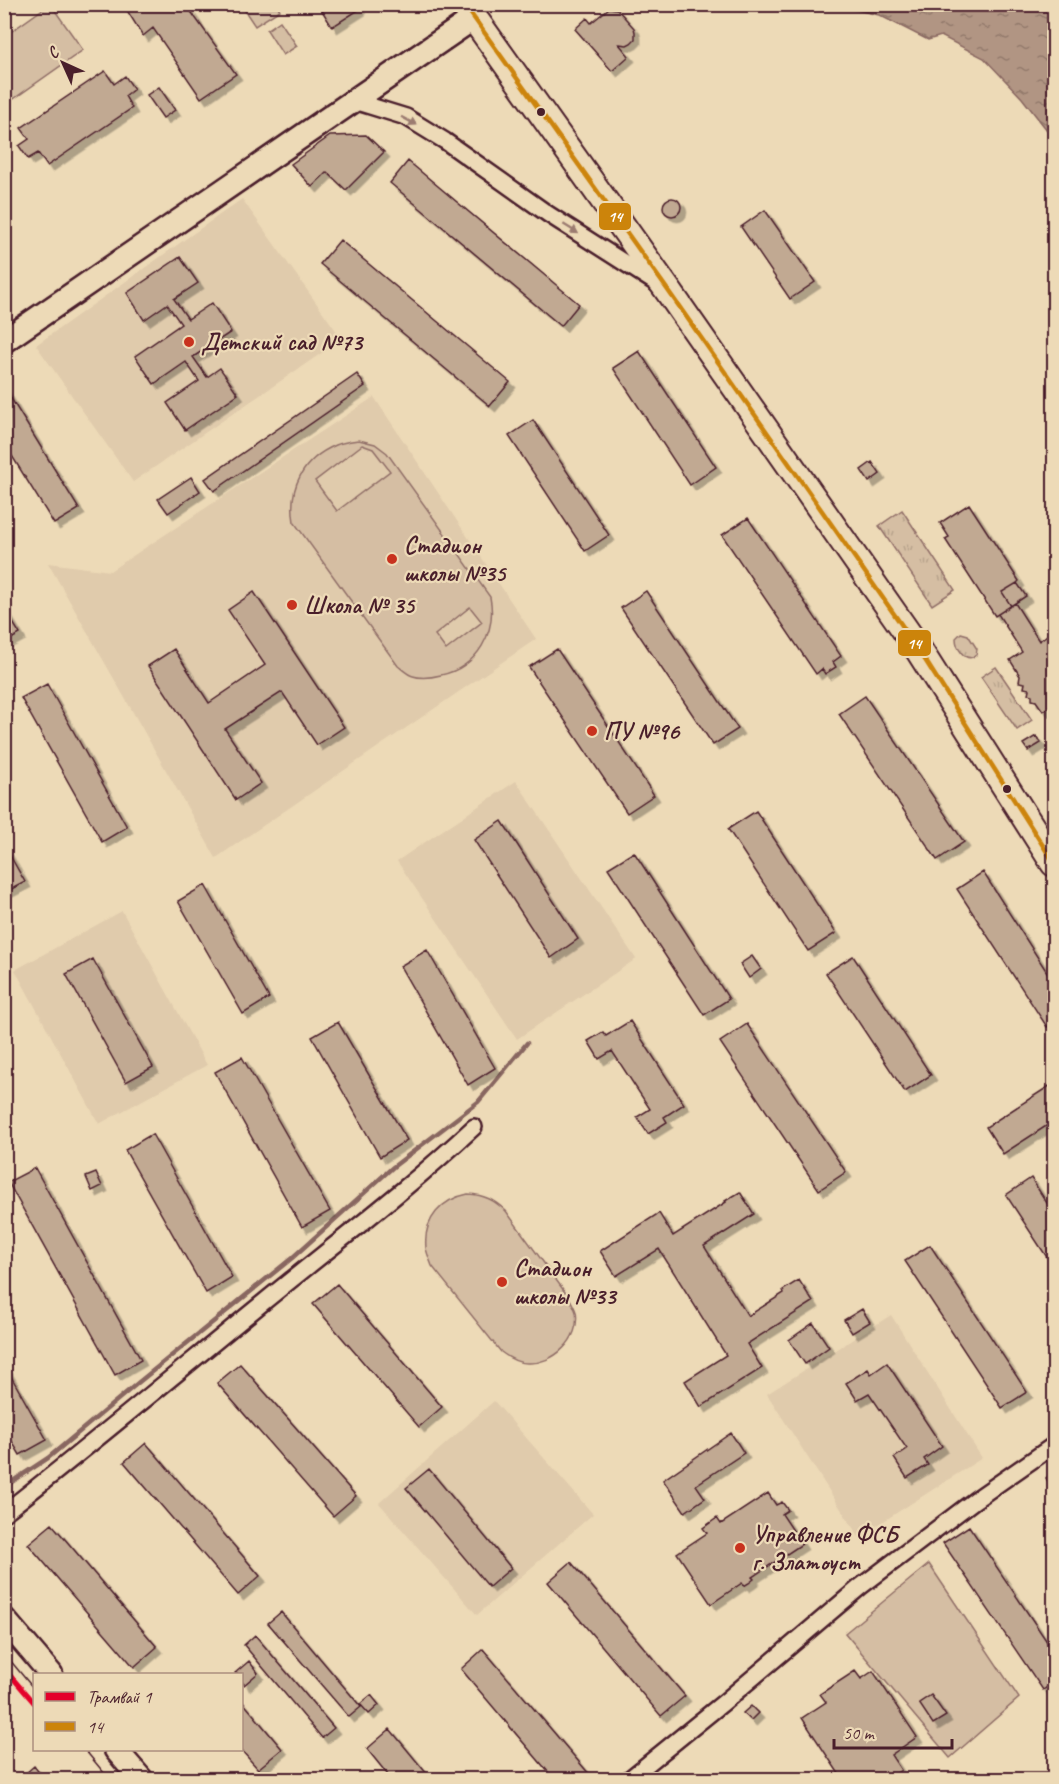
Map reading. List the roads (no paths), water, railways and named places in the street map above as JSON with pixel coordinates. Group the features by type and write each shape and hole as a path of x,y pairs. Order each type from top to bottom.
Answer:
{"main road":[{"path":"469,11 915,644 1054,863"}],"street":[{"path":"4,341 354,101 438,41 469,11"},
{"path":"354,101 406,117 445,141 548,214 667,290"},
{"path":"4,1513 73,1460 223,1337 474,1127"},
{"path":"628,1779 860,1587 975,1500 1054,1445"},
{"path":"4,1619 50,1673"},
{"path":"118,1751 142,1779"}],"water":[{"path":"834,5 1054,5 1054,139 1022,98 984,58 941,36 928,40 879,15"}],"waterway":[{"path":"7,1485 48,1458 292,1258 393,1167 478,1102 527,1043"}],"tram line":[{"path":"4,1653 33,1688"},
{"name":"1","path":"4,1668 33,1702"},
{"path":"86,1751 110,1780"}],"place":[{"name":"Детский сад №73","path":"189,342"},
{"name":"Стадион школы №35","path":"392,559"},
{"name":"Школа № 35","path":"292,605"},
{"name":"ПУ №96","path":"592,731"},
{"name":"Стадион школы №33","path":"502,1282"},
{"name":"Управление ФСБ г. Златоуст","path":"740,1548"}]}
